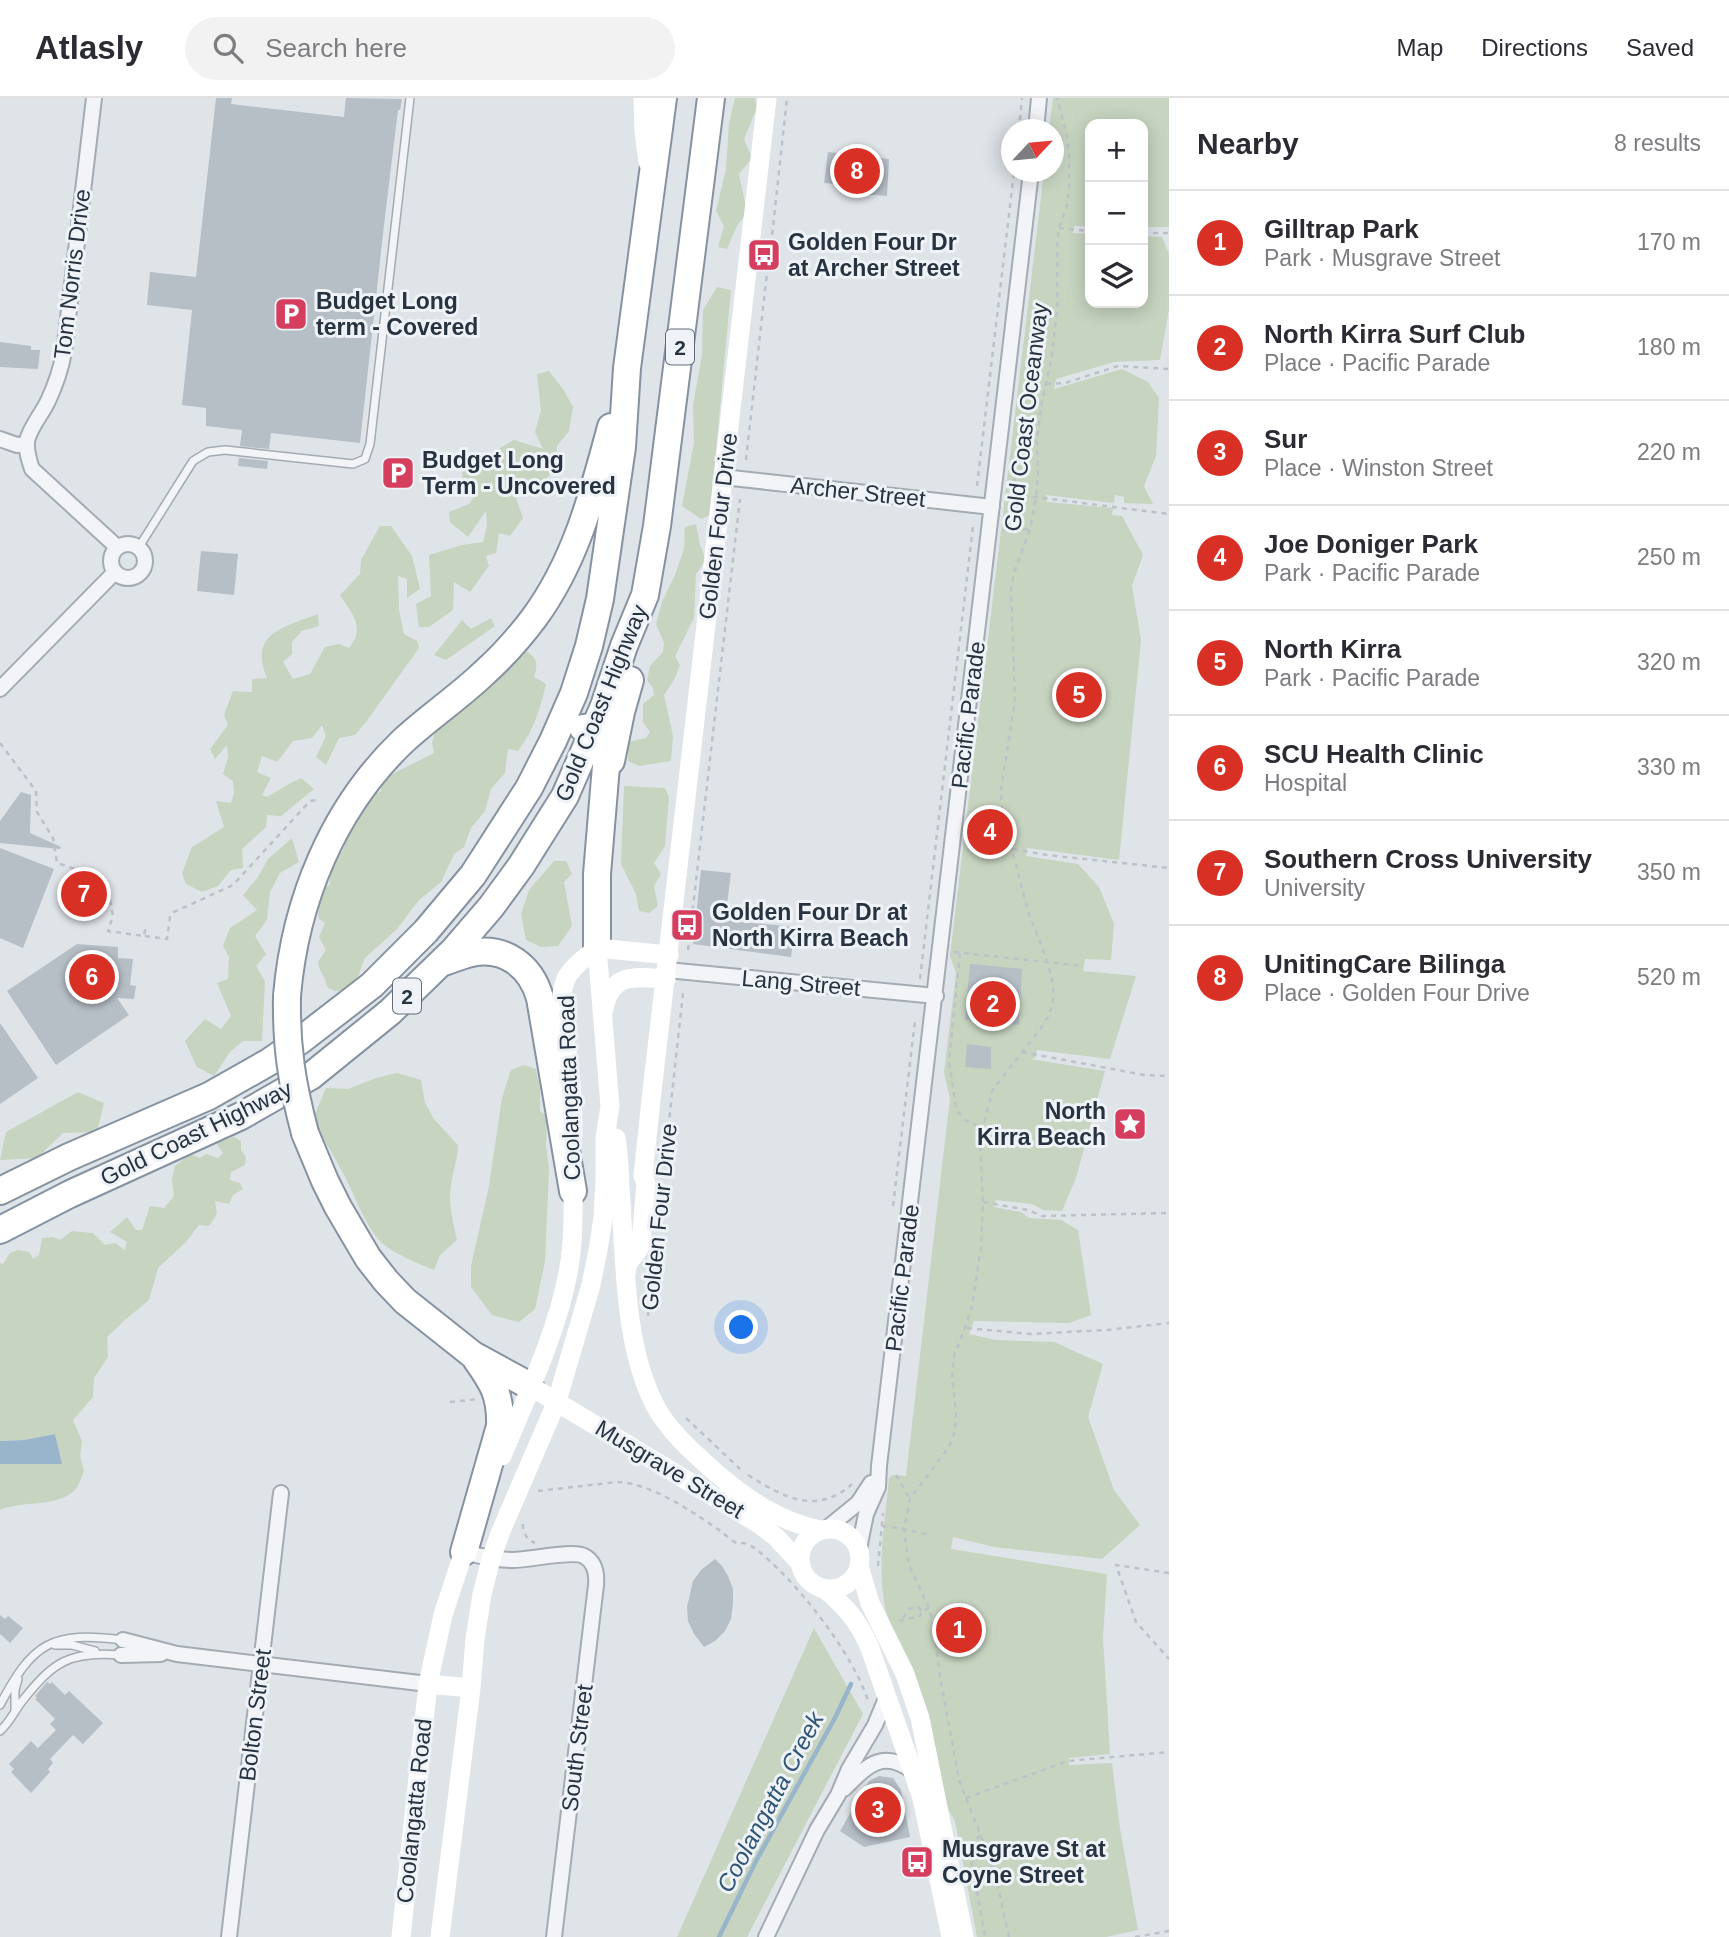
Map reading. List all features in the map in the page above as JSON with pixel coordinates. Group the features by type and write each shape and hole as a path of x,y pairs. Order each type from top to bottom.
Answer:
{"highway":[{"name":"Gold Coast Highway","path":"0,1191 69,1157 209,1096 270,1062 301,1040 372,985 426,931 473,874 529,788 574,694 589,646 602,586 622,447 627,368 663,98"},
{"name":"Gold Coast Highway","path":"0,1230 80,1189 241,1116 311,1076 390,1012 442,963 491,907 521,866 565,796 595,728 645,596 657,526 711,98"},
{"path":"530,1386 473,1355 405,1301 368,1258 325,1181 305,1133 290,1071 286,1031 287,996 295,936 309,888 337,827 352,803 402,742 505,653 535,616 565,568 586,517 627,368"},
{"path":"603,808 621,712 639,651 645,596"},
{"path":"529,788 573,732 586,727 595,728 601,734 607,750 597,874 597,948"},
{"path":"442,963 472,952 497,953 519,963 533,979 540,998 573,1191"},
{"path":"464,1552 500,1426 498,1394 473,1355"}],"main road":[{"path":"643,98 650,188"},
{"name":"Golden Four Drive","path":"626,1274 628,1261 640,1248 639,1213 646,1182 643,1176 672,963 723,477 767,98"},
{"path":"597,948 672,963"},
{"name":"Coolangatta Road","path":"440,1937 478,1616 491,1559 558,1401 588,1297 598,1251 604,1205 605,1138 610,1106 597,948"},
{"name":"Coolangatta Road","path":"401,1937 428,1684 443,1615 464,1552 552,1329 567,1276 572,1235 572,1100 562,999 569,974 597,948"},
{"path":"603,1021 607,996 620,982 672,963"},
{"name":"Golden Four Drive","path":"610,1106 624,1195 626,1274 638,1365 651,1398 674,1433 723,1479 779,1517 824,1530"},
{"name":"Musgrave Street","path":"530,1386 759,1524 776,1537 801,1564"},
{"path":"951,1937 927,1817 870,1648 862,1629 845,1606 823,1587 810,1580 803,1571 801,1554 804,1545 809,1537 824,1530 835,1529 848,1535 865,1563 866,1590 905,1674 920,1718 964,1937"},
{"path":"823,1587 844,1585 865,1563"},
{"path":"428,1684 471,1688"}],"street":[{"name":"Tom Norris Drive","path":"27,444 49,400 61,368 94,98"},
{"path":"1037,119 1039,98"},
{"name":"Pacific Parade","path":"865,1563 866,1514 878,1487 1030,182"},
{"path":"0,439 17,445 27,444 27,456 32,469 117,547"},
{"name":"Archer Street","path":"723,477 992,507"},
{"path":"128,543 139,547 145,555 145,565 139,574 124,578 115,572 111,556 117,547 128,543"},
{"path":"0,689 115,572"},
{"name":"Lang Street","path":"672,963 936,996"},
{"name":"Pacific Parade","path":"824,1530 858,1503 869,1489 879,1466"},
{"name":"Bolton Street","path":"229,1937 281,1493"},
{"path":"464,1552 491,1559"},
{"name":"South Street","path":"491,1559 523,1560 576,1554 590,1561 596,1573 555,1937"},
{"path":"123,1640 177,1654 428,1684"},
{"path":"121,1655 177,1654"},
{"path":"766,1937 817,1830 838,1795 887,1696"},
{"path":"838,1795 865,1768 878,1762 892,1761 914,1772"}],"lane":[{"path":"139,547 193,461 208,452 225,450 353,464 365,459 372,434 410,98"},
{"path":"0,1705 22,1669 42,1648 62,1639 79,1636 123,1640"},
{"path":"42,1648 72,1644 106,1654"},
{"path":"0,1730 28,1694 63,1662 78,1655 121,1655"},
{"path":"13,1715 16,1706 15,1690 22,1669"}],"path":[{"name":"Golden Four Drive","path":"746,460 768,264 768,243 772,236 787,98"},
{"path":"1019,119 1022,98"},
{"name":"Gold Coast Oceanway","path":"1009,1937 998,1887 959,1780 933,1624 929,1608 909,1565 904,1529 910,1499 949,1447 955,1431 952,1375 954,1356 972,1306 978,1269 983,1202 980,1144 993,1089 1039,1031 1053,1003 1053,984 1048,963 1028,911 1002,811 1001,788 1015,701 1011,589 1030,529 1036,496 1037,441 1057,309 1057,244 1059,228 1067,206 1069,153 1057,98"},
{"path":"977,486 1013,182"},
{"path":"1059,228 1085,231"},
{"path":"1148,233 1169,233"},
{"path":"1046,384 1065,383 1118,366 1169,369"},
{"path":"1014,478 1018,492 1027,496 1169,514"},
{"name":"Golden Four Drive","path":"672,963 740,499"},
{"name":"Pacific Parade","path":"920,979 973,526"},
{"path":"1003,530 1030,529"},
{"path":"0,743 36,792 37,812 53,838 57,863 106,879 113,916 108,931 167,939 170,917 174,912 233,886 310,801 317,800"},
{"path":"1013,849 1169,868"},
{"path":"144,936 146,925"},
{"path":"951,952 1083,966"},
{"path":"960,953 949,1061 959,1113 969,1123 983,1127"},
{"name":"Golden Four Drive","path":"662,1185 683,993"},
{"name":"Pacific Parade","path":"893,1213 915,1021"},
{"path":"1022,1052 1132,1073 1169,1076"},
{"path":"983,1202 1028,1210 1042,1216 1169,1213"},
{"name":"Golden Four Drive","path":"648,1322 655,1253"},
{"path":"965,1328 1030,1334 1169,1323"},
{"path":"450,1402 488,1398"},
{"path":"681,1414 744,1473 773,1490 804,1502 838,1494 856,1480"},
{"path":"896,1475 910,1499"},
{"path":"538,1491 630,1482 695,1513 735,1543 747,1543 788,1580 819,1616 842,1649 864,1689 870,1707"},
{"path":"865,1563 882,1526 884,1505"},
{"path":"523,1523 528,1539 538,1544"},
{"path":"872,1525 929,1535"},
{"path":"1169,1573 1116,1565 1136,1622 1169,1659"},
{"path":"902,1620 909,1609 918,1607 922,1611"},
{"path":"892,1624 920,1616 922,1611 929,1608"},
{"path":"965,1798 1068,1761 1169,1752"},
{"path":"980,1835 970,1852 985,1937"},
{"path":"1135,1937 1169,1931"}],"green space":[{"path":"735,98 755,98 757,108 744,139 752,158 739,174 747,212 737,226 727,249 718,247 724,226 716,211 726,169 729,123"},
{"path":"1053,98 1169,98 1169,227 1148,227 1148,119 1085,119 1085,226 1074,226 1073,233 1085,234 1085,308 1148,308 1148,236 1162,237 1169,254 1169,309 1160,360 1114,362 1056,379 1054,389 1122,369 1148,382 1159,398 1156,456 1144,486 1153,504 1124,503 1124,497 1115,495 1114,503 1046,495 1047,502 1113,508 1112,515 1122,516 1143,555 1132,586 1141,640 1119,860 1027,848 1026,856 1078,864 1099,887 1114,924 1111,960 1085,959 1083,971 1136,976 1110,1059 1037,1050 1035,1058 1030,1059 1105,1071 1076,1178 1062,1211 1043,1210 1032,1204 996,1200 994,1207 1021,1212 1029,1218 1061,1220 1078,1230 1091,1315 1069,1323 974,1321 969,1334 996,1340 1054,1342 1103,1364 1088,1417 1114,1490 1140,1525 1102,1559 994,1547 953,1537 951,1549 1107,1574 1103,1637 1110,1754 1069,1758 1069,1765 1112,1763 1138,1930 1106,1937 977,1937 955,1821 945,1804 886,1612 882,1562 889,1478 893,1475 906,1476 950,1098 944,1073 956,973 950,956 1043,182 1064,182 1064,119 1050,119"},
{"path":"717,287 731,290 710,515 701,519 682,506 694,443 693,405 702,355 703,310"},
{"path":"549,371 573,407 569,431 557,446 554,467 536,496 519,478 511,484 523,518 510,536 499,533 496,553 486,556 489,566 470,592 454,582 453,610 429,627 419,627 416,604 431,596 429,555 483,542 487,525 486,511 468,537 450,522 449,512 469,504 477,493 464,493 462,472 484,463 489,454 514,440 543,449 535,432 541,411 537,374"},
{"path":"696,524 706,560 696,574 694,618 675,656 680,665 664,695 673,736 671,761 639,766 628,761 628,742 646,738 650,732 643,722 643,704 654,695 647,680 650,666 663,652 664,643 656,624 684,549 685,527"},
{"path":"380,526 391,526 412,556 420,589 407,598 407,579 398,576 399,610 404,634 417,641 419,648 355,735 339,738 326,765 316,757 326,736 322,725 312,738 293,741 277,762 262,756 257,772 271,778 262,795 267,797 301,778 314,789 281,816 267,815 266,827 242,849 243,868 231,870 218,886 202,892 186,884 182,873 192,847 224,827 216,801 231,803 234,793 233,781 223,774 228,757 227,745 215,759 210,749 228,725 224,715 233,691 252,692 252,679 267,678 262,663 262,651 266,641 293,623 318,614 319,626 302,631 292,642 292,654 283,662 293,679 310,674 325,647 339,644 349,648 357,627 340,595 360,574 361,560"},
{"path":"491,618 495,626 446,660 434,655 462,620 471,629"},
{"path":"526,651 536,662 534,677 546,684 539,711 518,751 508,749 505,773 491,789 485,811 471,828 464,847 454,854 441,882 419,900 397,929 365,958 355,984 346,990 335,991 327,987 318,962 326,950 319,937 325,923 318,915 321,888 330,885 329,871 343,850 351,826 360,817 356,813 369,796 382,791 378,785 383,780 434,753 432,742 436,730"},
{"path":"624,786 665,788 669,797 665,846 654,863 661,874 654,886 658,906 649,913 639,911 636,894 621,864"},
{"path":"292,838 299,862 280,873 270,892 267,920 255,936 266,954 256,966 265,981 262,1041 243,1041 230,1052 214,1076 197,1067 185,1041 205,1019 221,1029 231,1016 217,983 228,979 229,957 223,946 230,928 257,910 243,895 268,859"},
{"path":"554,861 566,861 572,874 564,882 572,926 558,946 541,947 526,940 521,914 529,890"},
{"path":"524,1065 536,1069 540,1088 540,1111 547,1116 546,1145 549,1168 545,1261 535,1309 519,1322 492,1315 471,1287 471,1266 489,1186 502,1098 511,1070"},
{"path":"397,1073 421,1080 425,1103 434,1119 458,1145 450,1198 457,1240 440,1255 434,1270 406,1258 381,1242 364,1217 313,1119 326,1088 348,1089"},
{"path":"78,1092 104,1103 97,1132 63,1133 37,1158 0,1160 6,1132"},
{"path":"234,1137 241,1141 241,1150 246,1157 245,1165 231,1172 230,1180 240,1183 243,1189 233,1195 229,1204 215,1201 217,1214 209,1226 199,1225 186,1242 158,1268 149,1300 107,1337 108,1357 94,1378 93,1397 73,1420 82,1441 80,1456 84,1471 77,1487 57,1500 0,1510 0,1464 62,1464 55,1434 0,1441 0,1263 3,1264 10,1253 18,1250 29,1252 33,1259 39,1255 42,1238 53,1237 60,1240 72,1231 93,1233 105,1245 115,1243 125,1250 127,1242 110,1232 127,1217 136,1230 142,1230 150,1206 164,1208 174,1196 172,1179 175,1166 190,1154 200,1158 206,1154 218,1158 223,1153 216,1143"},
{"path":"814,1628 863,1714 747,1937 677,1937"}],"water":[{"path":"55,1434 62,1464 0,1464 0,1441"}],"building":[{"name":"Budget Long term - Covered","path":"216,98 232,98 231,104 344,117 346,98 402,99 398,110 360,443 271,433 269,449 240,446 242,430 206,426 206,408 182,405 192,310 147,305 150,272 196,277"},
{"path":"828,152 889,159 887,196 864,194 865,187 824,183"},
{"path":"0,342 31,346 31,350 40,350 38,369 0,367"},
{"path":"239,458 268,461 267,469 238,466"},
{"path":"201,551 238,554 234,595 197,591"},
{"path":"21,792 31,795 30,833 61,847 60,849 0,843 0,821"},
{"path":"0,848 54,869 23,948 0,938"},
{"path":"701,870 731,873 725,920 795,927 791,957 693,944"},
{"path":"77,944 118,947 118,958 133,959 130,985 136,986 134,999 117,998 129,1015 56,1065 7,991"},
{"path":"970,964 1022,969 1019,1025 965,1020"},
{"path":"0,1023 38,1078 0,1104"},
{"path":"967,1044 991,1047 991,1069 965,1067"},
{"path":"715,1559 728,1576 733,1589 731,1619 725,1631 704,1647 688,1621 687,1607 693,1581 701,1570"},
{"path":"0,1615 5,1619 8,1616 23,1628 10,1643 0,1634"},
{"path":"47,1682 52,1682 65,1695 69,1691 103,1723 83,1744 73,1735 50,1759 53,1763 48,1769 50,1772 31,1793 11,1772 14,1769 9,1764 31,1741 38,1748 56,1730 50,1724 55,1719 35,1699"},
{"path":"879,1776 893,1778 901,1790 910,1837 864,1847 840,1831 869,1781"}],"waterway":[{"name":"Coolangatta Creek","path":"719,1937 756,1861 851,1684"}],"place":[{"name":"UnitingCare Bilinga","path":"857,171"},
{"name":"Golden Four Dr at Archer Street","path":"764,255"},
{"name":"Budget Long term - Covered","path":"291,314"},
{"name":"Budget Long Term - Uncovered","path":"398,473"},
{"name":"North Kirra","path":"1079,695"},
{"name":"Joe Doniger Park","path":"990,832"},
{"name":"Southern Cross University","path":"84,894"},
{"name":"Golden Four Dr at North Kirra Beach","path":"687,925"},
{"name":"SCU Health Clinic","path":"92,977"},
{"name":"North Kirra Surf Club","path":"993,1004"},
{"name":"North Kirra Beach","path":"1130,1124"},
{"name":"Gilltrap Park","path":"959,1630"},
{"name":"Sur","path":"878,1810"},
{"name":"Musgrave St at Coyne Street","path":"917,1862"}]}
